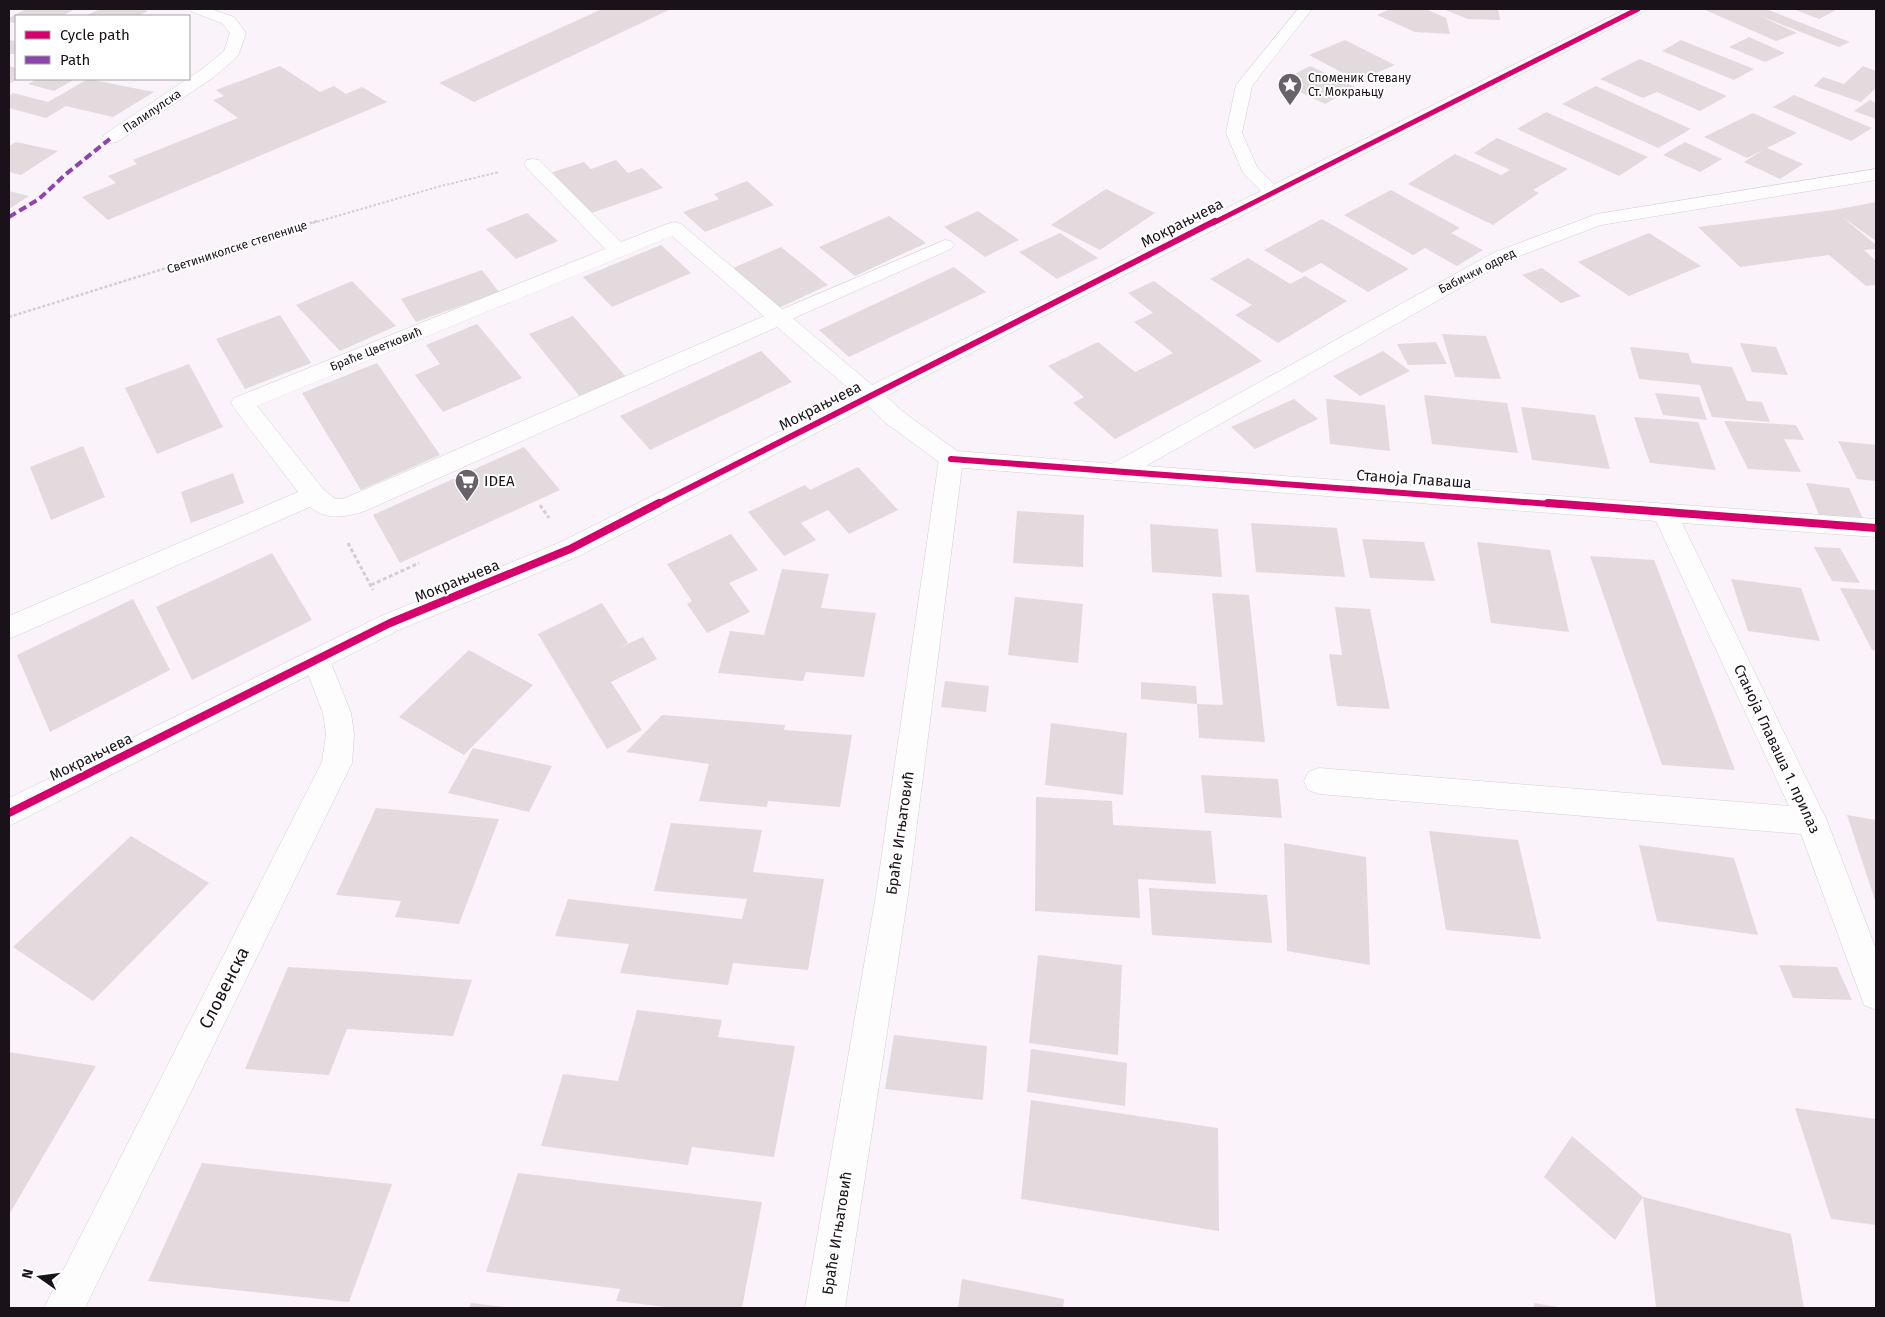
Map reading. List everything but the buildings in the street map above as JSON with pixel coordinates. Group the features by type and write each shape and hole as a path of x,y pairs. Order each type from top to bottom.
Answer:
{"street":[{"name":"Палилулска","path":"110,138 208,73 232,53 238,33 228,20 197,9"},
{"name":"Мокрањчева","path":"9,813 390,623 570,549 1638,9"},
{"path":"533,164 618,251 674,228 894,417 951,459"},
{"name":"Бабички одред","path":"1116,472 1502,256 1597,220 1876,174"},
{"name":"Браће Цветковић","path":"323,502 242,403 618,251"},
{"path":"9,628 323,502 344,509 356,505 778,318"},
{"name":"Станоја Главаша","path":"951,459 1876,528"},
{"name":"Браће Игњатовић","path":"825,1308 892,895 951,459"},
{"name":"Станоја Главаша 1. прилаз","path":"1664,511 1812,821 1876,993"},
{"name":"Словенска","path":"64,1308 337,763 340,734 337,713 317,661"},
{"path":"1320,781 1812,821"}],"lane":[{"path":"1273,193 1248,169 1234,133 1244,85 1305,9"},
{"path":"778,318 945,245"}],"path":[{"path":"323,502 371,585 419,563"}],"marked path":[{"path":"9,217 39,199 66,174 111,138"}],"cycle path":[{"path":"9,813 390,623 570,549 870,395 1638,9"},
{"path":"951,459 1876,528"}],"place":[{"name":"Споменик Стевану Ст. Мокрањцу","path":"1290,106"},
{"name":"IDEA","path":"467,502"}]}
